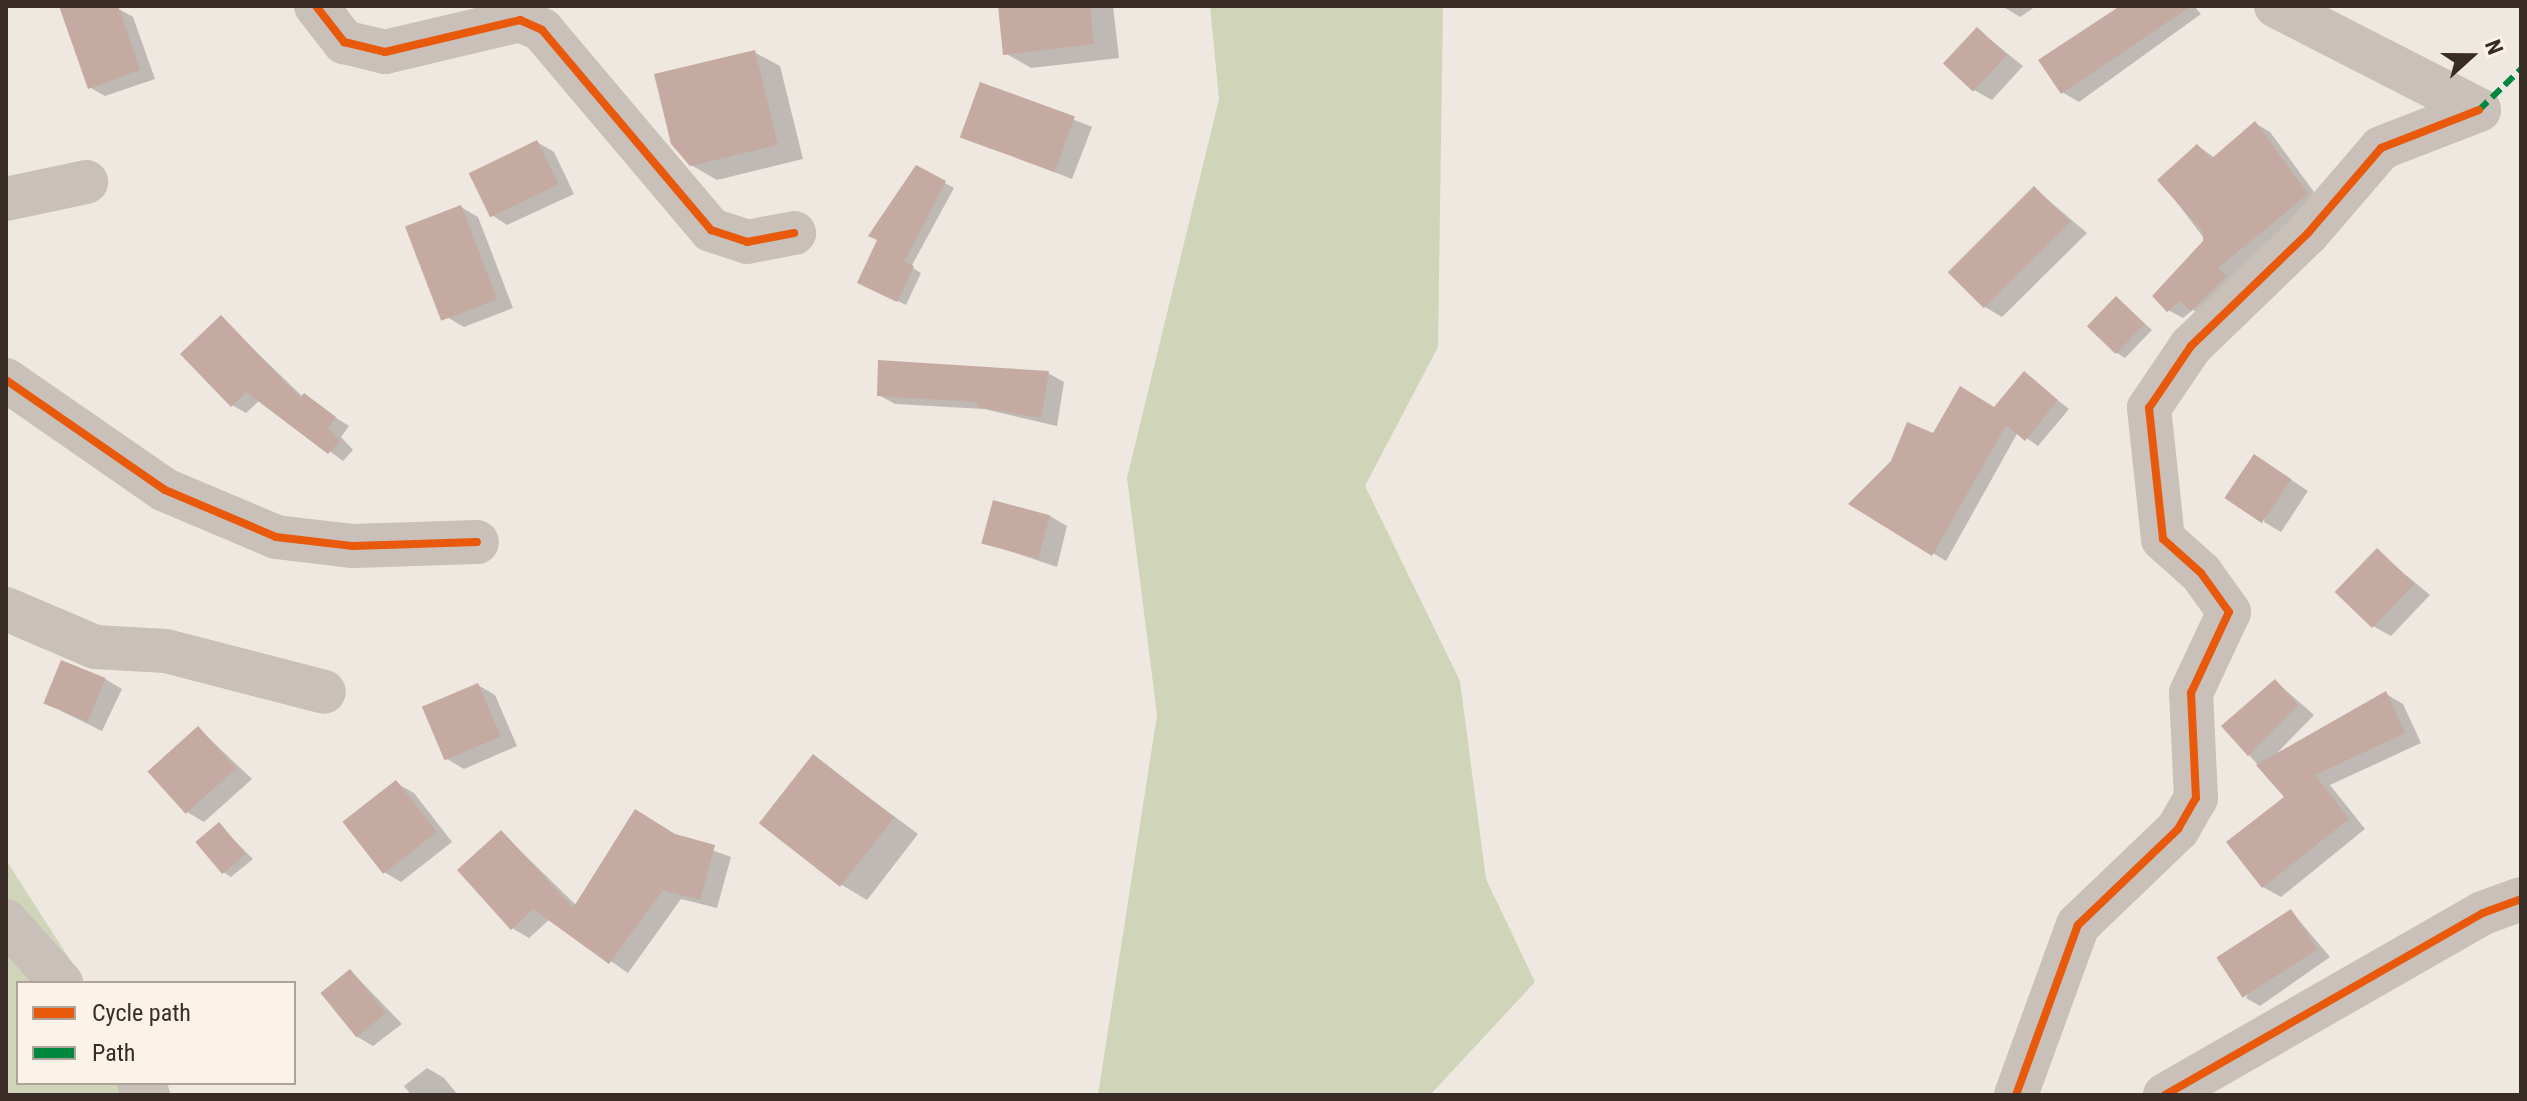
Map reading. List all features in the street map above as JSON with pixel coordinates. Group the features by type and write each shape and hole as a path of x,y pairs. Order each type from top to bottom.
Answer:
{"street":[{"path":"316,6 344,42 385,52 520,20 542,30 711,230 747,242 794,233"},
{"path":"2016,1095 2078,925 2178,829 2196,798 2191,693 2229,612 2201,573 2163,539 2149,408 2191,346 2308,233 2381,148 2479,110 2276,6"},
{"path":"6,199 86,182"},
{"path":"6,380 165,490 276,537 353,546 477,542"},
{"path":"6,609 95,647 166,651 324,692"},
{"path":"2165,1095 2483,913 2521,899"},
{"path":"6,921 59,981"}],"green space":[{"path":"1210,6 1443,6 1438,347 1365,486 1460,681 1486,879 1535,982 1430,1095 1098,1095 1157,715 1127,478 1219,99"},
{"path":"6,860 84,981 16,981 16,1085 150,1085 157,1095 6,1095"}],"building":[{"path":"59,6 118,6 140,70 88,89"},
{"path":"998,6 1090,6 1094,44 1003,55"},
{"path":"2120,6 2191,6 2061,94 2038,60"},
{"path":"1977,27 2007,55 1973,92 1943,64"},
{"path":"755,50 778,145 690,166 671,144 654,74"},
{"path":"980,82 1075,117 1055,172 960,137"},
{"path":"2255,121 2308,194 2218,268 2227,276 2191,311 2180,301 2167,312 2152,296 2203,241 2203,232 2157,180 2197,144 2211,159"},
{"path":"537,140 558,184 490,217 469,173"},
{"path":"916,165 946,181 904,262 914,266 897,302 857,283 877,240 868,236"},
{"path":"2034,186 2070,222 1984,308 1948,272"},
{"path":"461,205 497,299 441,321 405,227"},
{"path":"2116,296 2145,324 2116,354 2087,326"},
{"path":"221,315 300,398 304,393 336,417 328,428 340,441 328,454 246,392 231,407 180,354"},
{"path":"878,360 1049,371 1041,418 977,407 977,402 877,396"},
{"path":"2024,371 2058,400 2025,441 2006,425 1932,556 1848,504 1891,461 1907,422 1933,433 1960,386 1994,407"},
{"path":"2254,454 2291,479 2262,523 2224,498"},
{"path":"993,500 1050,515 1038,559 981,543"},
{"path":"2377,548 2414,584 2372,628 2335,592"},
{"path":"61,660 106,678 88,722 43,704"},
{"path":"2275,679 2298,705 2248,756 2221,726"},
{"path":"478,683 501,736 445,760 422,707"},
{"path":"2386,691 2405,733 2315,775 2349,819 2262,888 2226,842 2284,797 2256,765"},
{"path":"198,726 236,768 186,814 147,772"},
{"path":"813,754 894,817 840,887 759,823"},
{"path":"396,780 437,832 383,874 342,822"},
{"path":"635,809 675,834 715,845 700,900 663,890 609,964 533,909 511,930 457,870 501,830 573,908"},
{"path":"219,822 246,854 222,874 195,842"},
{"path":"2291,909 2317,949 2243,998 2216,957"},
{"path":"350,969 386,1013 356,1037 320,993"}],"marked path":[{"path":"2479,110 2521,69"}],"cycle path":[{"path":"316,6 344,42 385,52 520,20 542,30 711,230 747,242 794,233"},
{"path":"2016,1095 2078,925 2178,829 2196,798 2191,693 2229,612 2201,573 2163,539 2149,408 2191,346 2308,233 2381,148 2479,110"},
{"path":"6,380 165,490 276,537 353,546 477,542"},
{"path":"2165,1095 2483,913 2521,899"}]}
